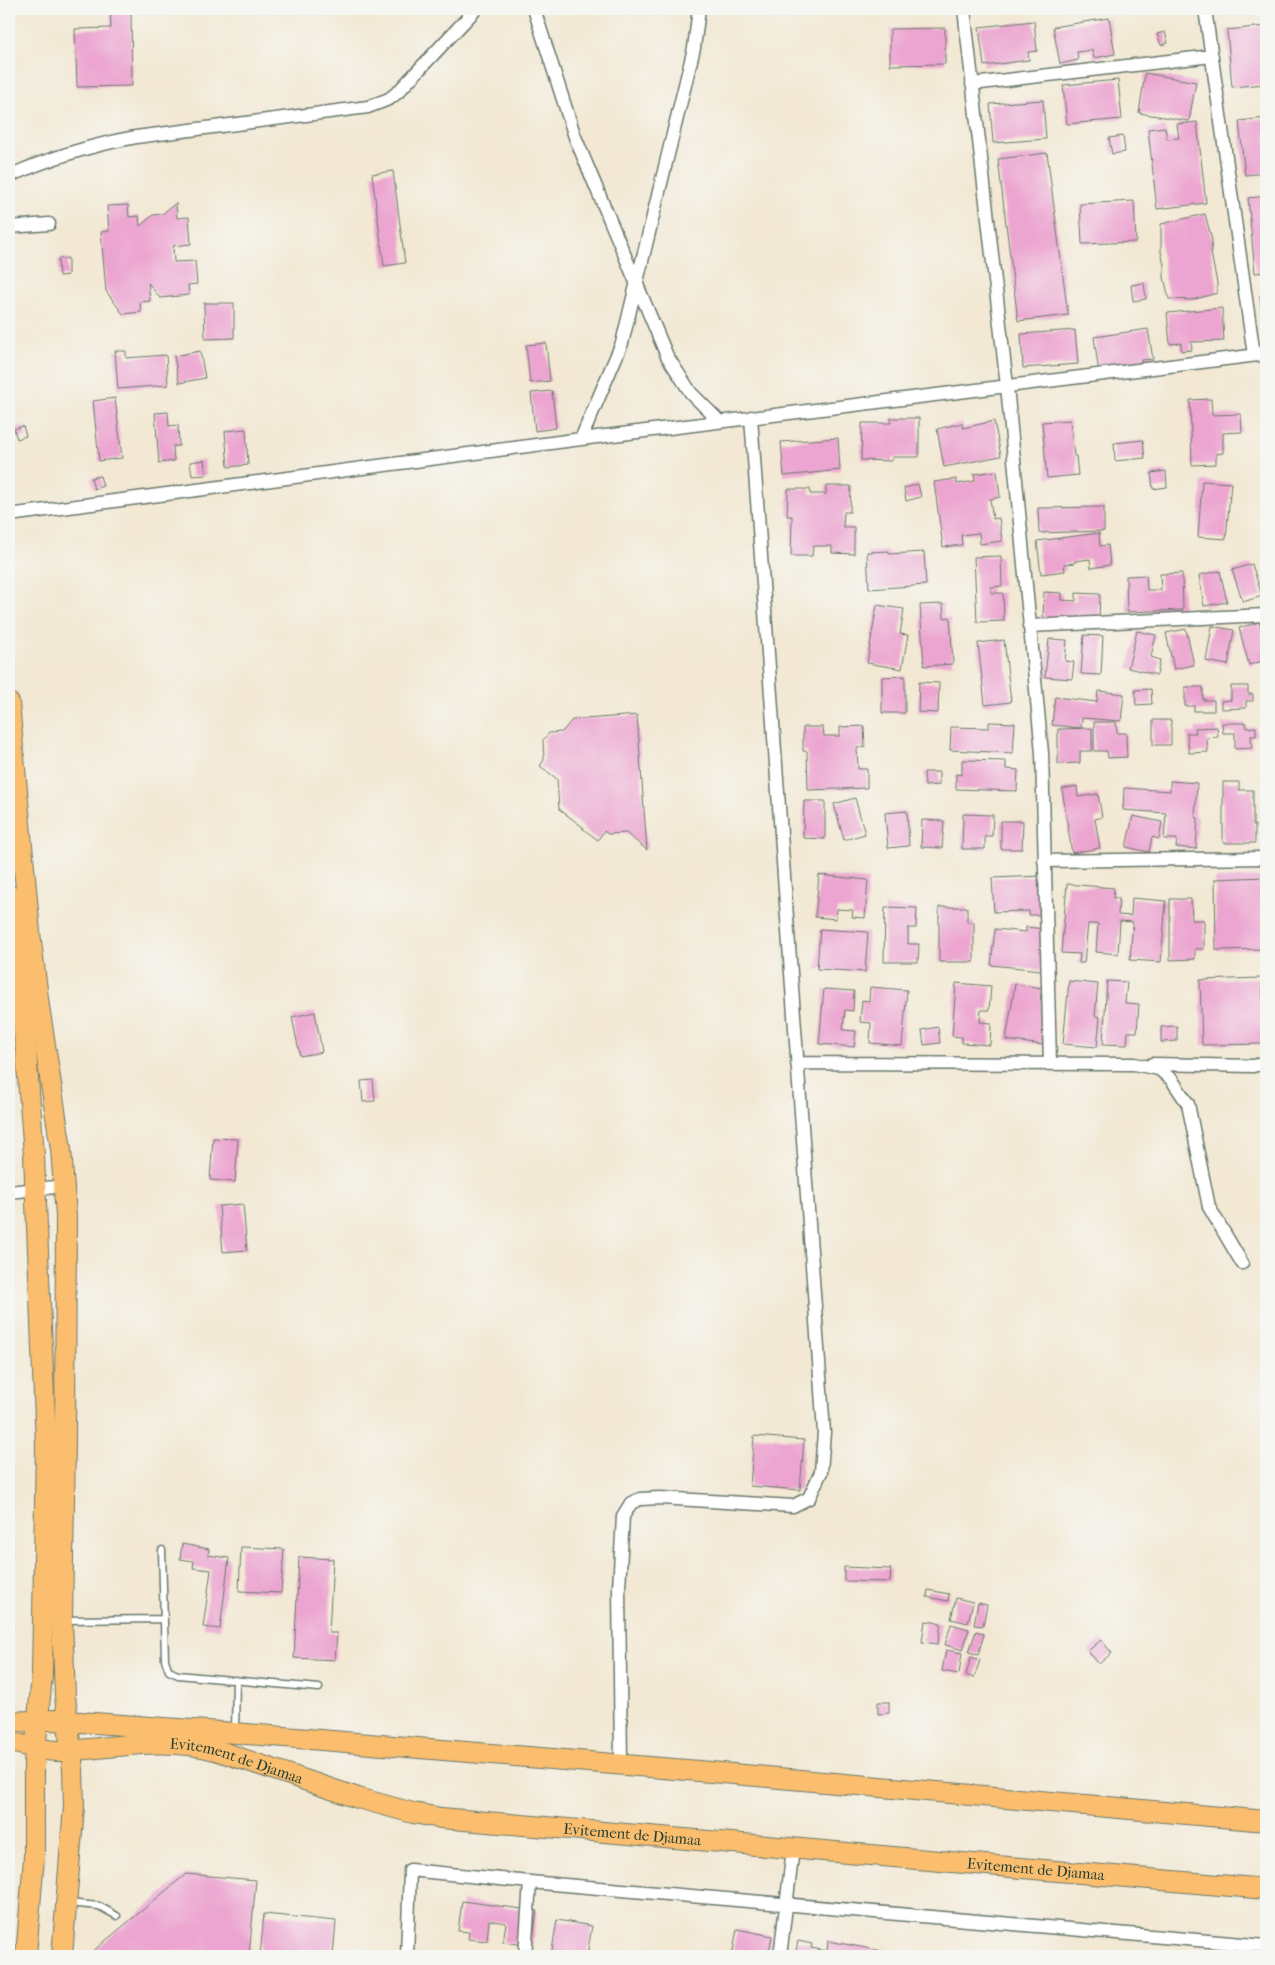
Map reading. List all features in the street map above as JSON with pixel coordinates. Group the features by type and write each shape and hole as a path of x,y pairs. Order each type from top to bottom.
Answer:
{"main road":[{"path":"9,702 32,952 61,1149 66,1226 62,1620 67,1721 71,1750 74,1806 62,1956"},
{"path":"9,895 26,1052 37,1190 46,1444 42,1675 35,1747 33,1783 34,1857 26,1956"},
{"name":"Evitement de Djamaa","path":"9,1722 67,1721 235,1733 1266,1821"},
{"name":"Evitement de Djamaa","path":"9,1742 53,1750 139,1744 193,1745 219,1751 358,1798 413,1813 469,1821 1266,1889"}],"street":[{"path":"9,176 49,159 104,143 136,137 368,107 398,92 476,9"},
{"path":"534,9 575,137 666,356 690,393 719,422"},
{"path":"580,439 622,343 694,48 699,9"},
{"path":"964,9 1007,386 1042,753 1050,1063"},
{"path":"9,514 580,439 1260,355 1205,9"},
{"path":"972,84 1212,56"},
{"path":"9,227 49,224"},
{"path":"621,1765 618,1588 623,1516 631,1503 640,1499 660,1498 793,1506 809,1498 821,1472 824,1432 751,418"},
{"path":"1030,626 1266,615"},
{"path":"1044,861 1266,858"},
{"path":"797,1063 1050,1063 1253,1066 1266,1063"},
{"path":"1134,1064 1159,1069 1172,1080 1188,1104 1209,1207 1242,1263"},
{"path":"9,1192 64,1186"},
{"path":"780,1956 793,1849"},
{"path":"407,1956 410,1870 1266,1946"},
{"path":"525,1956 530,1882"}],"lane":[{"path":"162,1550 165,1660 169,1671 178,1675 319,1688"},
{"path":"62,1620 164,1618"},
{"path":"235,1733 236,1680"},
{"path":"67,1903 99,1906 117,1916"}],"building":[{"path":"110,9 131,9 132,86 77,87 75,29 111,28"},
{"path":"1109,18 1115,54 1094,58 1092,50 1077,52 1078,60 1060,64 1053,27"},
{"path":"1034,21 1037,51 1028,52 1029,60 984,66 979,27"},
{"path":"1266,26 1266,84 1232,87 1227,30"},
{"path":"945,28 945,64 890,65 890,29"},
{"path":"1165,32 1168,43 1161,45 1157,34"},
{"path":"1145,73 1196,82 1189,121 1139,113"},
{"path":"1118,80 1122,119 1067,124 1063,85"},
{"path":"1043,100 1046,139 993,143 990,104"},
{"path":"1266,118 1266,173 1245,175 1239,121"},
{"path":"1197,122 1206,203 1157,209 1148,129 1165,127 1167,139 1179,138 1177,124"},
{"path":"1123,136 1125,152 1112,154 1109,138"},
{"path":"1047,153 1068,315 1018,321 998,159"},
{"path":"393,171 405,263 384,266 372,174"},
{"path":"1266,196 1266,272 1255,273 1248,198"},
{"path":"1134,201 1136,242 1082,244 1080,204"},
{"path":"176,203 177,218 189,217 191,244 173,246 174,262 195,261 197,284 188,285 189,295 160,298 148,283 150,301 140,302 141,312 123,314 106,291 101,232 109,231 107,206 128,205 129,217 139,216 140,226 153,215 162,214"},
{"path":"1205,214 1212,240 1211,253 1217,293 1192,300 1169,299 1161,252 1161,224"},
{"path":"68,258 68,275 59,276 58,259"},
{"path":"1144,283 1146,299 1133,301 1131,285"},
{"path":"1260,295 1266,295 1266,349 1265,349"},
{"path":"204,303 234,303 234,338 205,339"},
{"path":"1222,308 1224,341 1191,342 1192,350 1181,351 1181,343 1170,344 1167,313"},
{"path":"1148,329 1153,359 1141,360 1142,366 1099,373 1094,337"},
{"path":"1075,330 1078,364 1023,368 1021,334"},
{"path":"546,343 550,381 530,383 526,345"},
{"path":"115,351 126,351 126,358 166,355 168,385 118,389"},
{"path":"200,351 205,378 179,383 174,356"},
{"path":"552,391 556,428 535,431 531,393"},
{"path":"115,398 122,458 99,461 93,401"},
{"path":"1211,399 1212,415 1241,414 1242,432 1223,433 1223,453 1216,454 1216,464 1192,465 1190,400"},
{"path":"168,412 169,426 178,425 179,446 173,446 174,461 159,463 155,413"},
{"path":"891,418 919,418 919,457 892,457 892,461 861,460 862,423 891,423"},
{"path":"1070,420 1078,475 1047,478 1042,422"},
{"path":"994,421 1001,456 944,467 937,429 962,423 963,428"},
{"path":"23,426 26,436 17,439 14,429"},
{"path":"246,429 248,465 228,467 225,431"},
{"path":"838,438 840,470 784,476 781,442"},
{"path":"1143,440 1145,458 1115,461 1114,443"},
{"path":"204,460 206,475 192,476 190,462"},
{"path":"997,471 1000,497 990,499 993,519 999,518 1002,541 980,544 979,533 961,535 962,545 943,547 934,482 956,479 957,484 975,481 974,474"},
{"path":"1166,471 1167,487 1153,489 1151,473"},
{"path":"100,476 103,486 94,489 91,478"},
{"path":"1202,481 1231,483 1226,539 1198,537"},
{"path":"918,484 921,497 906,501 904,488"},
{"path":"826,486 851,486 850,512 844,512 843,527 854,527 854,554 832,553 832,546 813,546 812,556 791,556 792,516 787,516 788,489 810,489 810,494 826,494"},
{"path":"1104,507 1104,531 1039,533 1038,508"},
{"path":"1099,533 1100,546 1108,545 1110,565 1091,568 1090,559 1064,564 1065,571 1041,574 1037,541"},
{"path":"889,551 889,554 924,552 926,585 869,589 867,552"},
{"path":"1001,556 1002,586 991,587 991,593 1003,593 1004,621 977,622 974,557"},
{"path":"1252,564 1262,596 1243,602 1232,570"},
{"path":"1220,571 1227,602 1204,606 1199,575"},
{"path":"1182,573 1183,610 1127,612 1126,576 1146,575 1147,590 1161,590 1160,574"},
{"path":"1044,592 1062,593 1062,600 1076,601 1076,593 1100,594 1099,621 1043,619"},
{"path":"943,604 944,618 950,617 953,664 924,666 920,605"},
{"path":"877,605 904,609 900,634 908,635 902,669 867,663"},
{"path":"1259,622 1266,649 1266,660 1249,665 1239,628"},
{"path":"1212,626 1234,630 1228,665 1206,661"},
{"path":"1186,629 1194,665 1174,669 1166,633"},
{"path":"1137,631 1156,635 1151,657 1160,660 1157,675 1128,668"},
{"path":"1084,635 1103,636 1101,675 1081,674"},
{"path":"1049,639 1067,640 1065,661 1074,662 1072,679 1045,677"},
{"path":"1004,640 1011,702 985,705 978,643"},
{"path":"905,676 905,713 882,713 882,677"},
{"path":"919,682 939,683 938,713 918,712"},
{"path":"1231,686 1248,686 1248,694 1253,694 1253,701 1246,701 1246,708 1221,709 1221,701 1231,700"},
{"path":"1185,687 1203,687 1203,700 1214,700 1214,711 1194,711 1194,706 1185,706"},
{"path":"1151,689 1152,704 1136,705 1135,690"},
{"path":"1098,691 1124,694 1121,721 1082,718 1081,728 1052,725 1055,697 1097,702"},
{"path":"637,715 647,850 626,833 608,834 604,831 598,840 582,828 584,828 559,809 557,779 540,766 544,760 543,740 549,733 562,732 572,720"},
{"path":"1153,720 1171,720 1171,745 1153,745"},
{"path":"989,722 1015,723 1013,753 950,750 951,727 989,728"},
{"path":"1094,722 1116,722 1117,733 1126,733 1127,757 1108,758 1107,751 1094,751"},
{"path":"1222,723 1246,723 1246,728 1256,727 1256,736 1251,736 1252,748 1235,749 1235,733 1223,733"},
{"path":"864,726 865,747 857,748 858,769 867,769 867,788 808,790 807,751 803,751 803,727 823,727 824,736 840,736 840,727"},
{"path":"1217,727 1218,737 1207,738 1208,752 1189,753 1187,733 1196,733 1195,728"},
{"path":"1092,728 1092,751 1080,751 1080,763 1058,764 1058,729"},
{"path":"962,760 1006,761 1006,769 1018,770 1017,791 956,789 956,774 962,775"},
{"path":"924,772 939,772 939,785 925,786"},
{"path":"1170,781 1197,783 1195,817 1198,818 1196,849 1176,847 1177,839 1164,839 1166,813 1123,810 1124,788 1170,791"},
{"path":"1223,782 1239,782 1239,790 1253,790 1255,843 1223,843"},
{"path":"1077,786 1078,797 1098,794 1102,817 1095,819 1100,848 1072,853 1062,789"},
{"path":"855,798 865,834 844,840 834,804"},
{"path":"804,801 825,801 825,839 803,838"},
{"path":"907,811 909,846 888,848 885,813"},
{"path":"963,814 993,815 992,836 985,836 985,849 962,849"},
{"path":"1133,816 1162,822 1159,839 1152,837 1149,852 1126,847"},
{"path":"922,820 944,821 942,848 921,847"},
{"path":"1001,821 1023,821 1022,849 1001,849"},
{"path":"819,875 868,880 865,918 852,917 853,910 837,909 836,919 815,917"},
{"path":"1043,876 1044,915 1029,915 1029,911 994,912 992,878"},
{"path":"1266,877 1266,949 1216,950 1215,879"},
{"path":"1067,884 1114,888 1113,898 1119,898 1118,915 1131,916 1132,898 1166,901 1161,962 1130,960 1133,922 1120,921 1118,954 1096,952 1098,924 1088,924 1084,963 1079,963 1080,954 1061,953"},
{"path":"1170,899 1191,899 1192,920 1204,920 1204,949 1195,949 1195,959 1170,960"},
{"path":"885,907 917,908 916,928 908,928 908,944 919,944 918,962 884,962"},
{"path":"939,907 967,907 967,922 974,922 974,962 939,962"},
{"path":"1026,927 1045,929 1041,970 991,965 995,929 1026,932"},
{"path":"820,929 868,932 865,972 817,969"},
{"path":"1262,978 1263,1002 1266,1002 1266,1032 1263,1032 1264,1044 1202,1045 1200,980"},
{"path":"1069,981 1098,984 1095,1016 1100,1017 1097,1047 1063,1044"},
{"path":"1107,981 1127,982 1125,1003 1139,1004 1137,1032 1128,1032 1127,1045 1103,1044"},
{"path":"956,983 991,986 989,1010 981,1010 980,1022 991,1023 990,1045 962,1043 962,1037 952,1036"},
{"path":"1015,984 1042,988 1040,1000 1050,1002 1043,1045 1006,1040"},
{"path":"870,987 907,990 902,1046 870,1043 871,1023 860,1022 862,1000 869,1001"},
{"path":"824,989 854,991 853,1011 845,1010 843,1030 856,1031 854,1047 819,1044"},
{"path":"315,1012 322,1052 300,1056 292,1017"},
{"path":"1177,1026 1177,1041 1161,1042 1161,1027"},
{"path":"938,1027 940,1043 924,1045 922,1030"},
{"path":"373,1080 375,1101 363,1102 361,1081"},
{"path":"213,1138 238,1139 235,1182 210,1180"},
{"path":"243,1204 247,1250 223,1252 219,1206"},
{"path":"754,1436 804,1440 800,1490 750,1486"},
{"path":"182,1544 209,1549 208,1555 229,1558 220,1629 203,1627 211,1570 193,1568 194,1561 180,1559"},
{"path":"241,1547 284,1549 281,1593 239,1591"},
{"path":"299,1557 333,1559 329,1633 337,1633 335,1660 294,1658"},
{"path":"844,1567 891,1569 890,1582 844,1581"},
{"path":"928,1590 949,1594 948,1601 927,1597"},
{"path":"956,1598 973,1602 968,1623 951,1619"},
{"path":"978,1603 987,1605 983,1626 974,1625"},
{"path":"925,1621 941,1623 938,1644 922,1642"},
{"path":"951,1624 969,1629 963,1650 945,1645"},
{"path":"976,1631 984,1634 978,1655 969,1652"},
{"path":"1101,1640 1112,1653 1099,1664 1088,1651"},
{"path":"946,1650 962,1653 959,1674 942,1671"},
{"path":"971,1657 980,1660 974,1678 966,1675"},
{"path":"878,1702 889,1702 889,1713 878,1714"},
{"path":"186,1874 256,1880 249,1956 87,1956"},
{"path":"462,1901 537,1911 532,1946 503,1942 506,1923 489,1920 487,1941 468,1939 469,1932 458,1931"},
{"path":"264,1914 336,1921 333,1956 260,1956"},
{"path":"557,1920 592,1926 587,1956 551,1956"},
{"path":"737,1929 772,1936 768,1956 732,1956"},
{"path":"798,1941 812,1944 811,1948 827,1951 828,1941 888,1952 887,1956 795,1956"}]}
